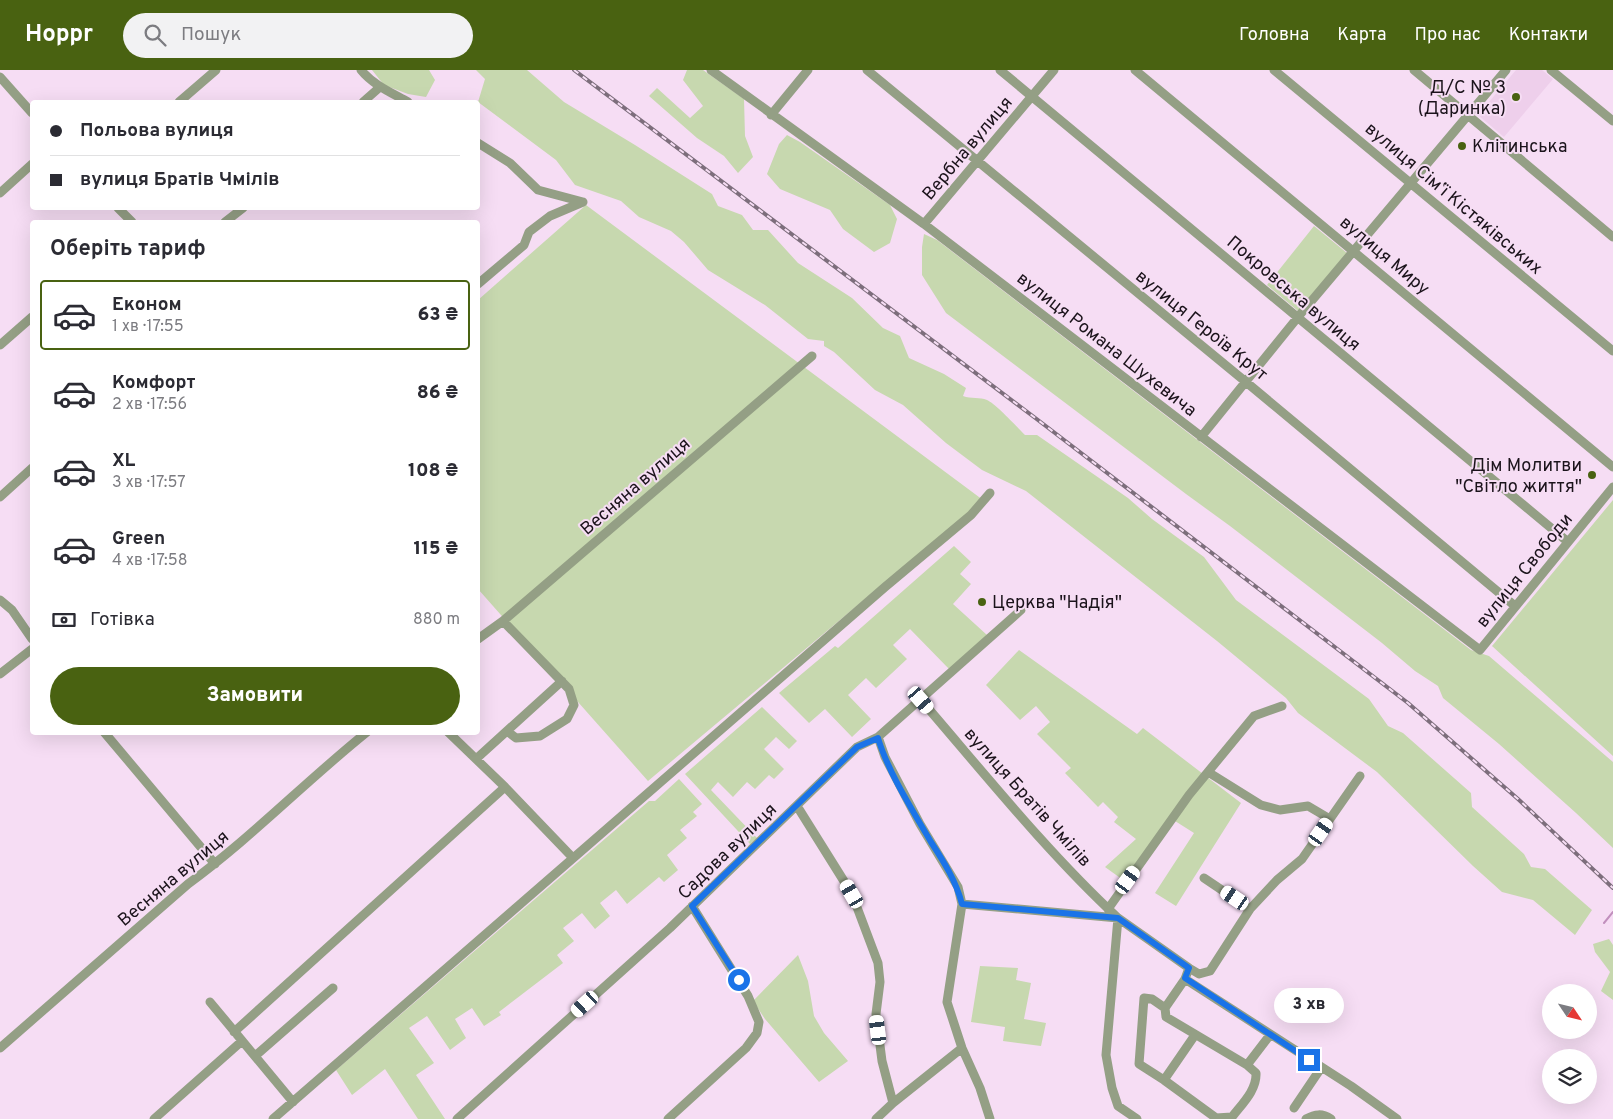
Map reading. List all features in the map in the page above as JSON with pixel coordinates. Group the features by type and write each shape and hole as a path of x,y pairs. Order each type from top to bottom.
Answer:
{"street":[{"path":"181,100 216,70"},
{"path":"362,70 366,76 380,87 404,100"},
{"name":"вулиця Романа Шухевича","path":"711,70 924,224 1480,650"},
{"path":"771,115 808,70"},
{"name":"вулиця Героїв Крут","path":"867,70 1515,606"},
{"name":"Покровська вулиця","path":"1000,70 1568,542"},
{"name":"Вербна вулиця","path":"924,224 1054,70"},
{"name":"вулиця Миру","path":"1135,70 1613,467"},
{"name":"вулиця Сімʼї Кістяківських","path":"1274,70 1613,351"},
{"path":"1414,70 1613,236"},
{"path":"1201,437 1298,317 1506,70"},
{"path":"1551,70 1613,120"},
{"path":"0,77 30,111"},
{"path":"365,100 380,87"},
{"path":"480,144 510,163 538,190 583,202 550,216 530,232 524,245 480,282"},
{"path":"0,193 30,166"},
{"path":"120,210 130,220"},
{"path":"228,220 240,210"},
{"path":"0,345 30,319"},
{"name":"Весняна вулиця","path":"480,638 503,621 812,356"},
{"path":"0,498 30,470"},
{"name":"вулиця Свободи","path":"1480,650 1613,487"},
{"path":"273,1119 885,587 971,515 990,493"},
{"path":"0,600 12,610 30,636"},
{"name":"Садова вулиця","path":"457,1119 692,906 857,747 878,738 1021,610"},
{"path":"503,621 569,689 574,705 567,719 540,736 516,738 507,731"},
{"path":"0,674 30,653"},
{"path":"476,759 562,681"},
{"name":"вулиця Братів Чмілів","path":"921,700 1053,851 1108,909 1189,968"},
{"path":"1108,909 1190,794 1254,716 1282,706"},
{"path":"107,735 215,864"},
{"name":"Весняна вулиця","path":"0,1048 188,884 215,864 363,735"},
{"path":"451,735 573,858"},
{"path":"878,738 885,757 920,824 958,887 962,904 947,1002 962,1048 980,1088 990,1119"},
{"path":"1208,772 1261,805 1280,810 1308,806 1330,819"},
{"path":"1166,1008 1152,999 1144,998 1139,1064 1215,1118 1232,1117 1254,1088 1256,1073 1246,1065 1166,1017 1166,1008 1185,978 1189,968 1199,974 1210,971 1250,909 1277,880 1302,859 1360,776"},
{"path":"234,1032 505,788"},
{"path":"797,806 852,894 878,963 880,982 876,1014 882,1061 893,1103"},
{"path":"1204,878 1250,909"},
{"path":"962,904 1118,918 1106,1055 1112,1088 1118,1106 1137,1119"},
{"path":"668,1119 746,1048 757,1034 759,1022 748,996 692,906"},
{"path":"1185,978 1351,1086 1397,1119"},
{"path":"255,1056 333,988"},
{"path":"210,1002 293,1102"},
{"path":"1164,1080 1195,1035"},
{"path":"1246,1065 1270,1035"},
{"path":"154,1119 242,1041"},
{"path":"876,1119 893,1103 962,1048"},
{"path":"1294,1108 1321,1068"},
{"path":"1306,1119 1315,1114 1325,1115 1331,1119"}],"shaded area":[{"name":"Д/С № 3 (Даринка)","path":"1516,70 1542,70 1553,79 1504,137 1478,115"}],"green space":[{"path":"372,70 429,70 435,80 426,97 408,94 384,85"},
{"path":"476,70 527,70 564,102 712,194 718,206 742,215 753,230 768,230 798,263 852,298 883,328 900,336 909,358 944,374 966,388 963,396 991,402 1025,435 1037,435 1128,498 1152,519 1204,557 1236,600 1369,699 1388,726 1403,733 1471,793 1472,807 1524,854 1531,867 1545,869 1592,910 1575,935 1533,900 1502,892 1377,772 1298,713 1286,698 1217,641 1026,491 982,470 946,443 903,405 875,390 834,352 824,346 824,341 808,339 765,305 708,270 684,242 671,231 639,217 621,201 575,185 556,160 480,103 479,100 485,79"},
{"path":"687,70 703,70 744,99 745,136 753,157 738,173 724,156 697,138 649,96 657,88 690,118 703,106 683,80"},
{"path":"787,135 800,142 890,205 897,219 890,243 874,252 843,229 830,210 780,189 767,174 779,144"},
{"path":"586,205 983,500 648,781 480,591 480,298"},
{"path":"1314,226 1347,253 1298,311 1267,285"},
{"path":"924,234 937,240 1471,650 1489,656 1613,762 1613,848 1499,744 1443,698 1438,686 1415,671 1382,643 1230,526 946,313 922,275"},
{"path":"1613,500 1613,756 1492,646"},
{"path":"954,546 971,562 960,574 971,584 953,604 987,635 950,670 910,629 893,645 907,659 876,688 866,678 848,695 871,719 852,737 825,709 809,723 779,693 835,646 838,648"},
{"path":"1019,650 1137,734 1143,728 1241,803 1176,906 1155,893 1194,833 1175,821 1130,885 1105,867 1136,839 1114,822 1118,817 1103,802 1098,807 1065,773 1071,768 1037,734 1050,722 1036,706 1020,720 986,685"},
{"path":"762,707 797,741 789,749 776,737 764,749 784,769 774,779 769,775 755,789 747,782 733,797 718,782 711,790 757,838 750,844 685,774"},
{"path":"679,779 702,804 693,812 697,816 680,830 687,838 667,855 678,870 664,882 659,877 627,904 616,890 600,903 610,916 595,929 582,913 563,928 574,941 557,955 563,963 499,1012 501,1015 484,1026 472,1008 455,1019 466,1038 450,1050 427,1016 409,1028 434,1063 416,1075 445,1119 418,1119 385,1069 352,1095 336,1070 649,801 655,801"},
{"path":"1609,939 1613,945 1613,1000 1601,991 1610,972 1595,952 1593,944"},
{"path":"798,955 808,981 814,1016 824,1033 848,1061 819,1082 765,1019 753,1001"},
{"path":"980,966 1018,968 1016,980 1031,983 1024,1019 1046,1023 1041,1046 1003,1041 1005,1027 971,1022"}],"waterway":[{"path":"1604,923 1613,912"}],"railway":[{"path":"574,70 1034,417 1408,703 1518,799 1613,888"}],"place":[{"name":"Д/С № 3 (Даринка)","path":"1516,97"},
{"name":"Клітинська","path":"1462,146"},
{"name":"Дім Молитви \"Світло життя\"","path":"1592,475"},
{"name":"Церква \"Надія\"","path":"982,602"}],"route":[{"path":"739,980 692,906 857,747 878,738 885,757 920,824 958,887 962,904 1118,918 1189,968 1185,978 1309,1060"}]}
